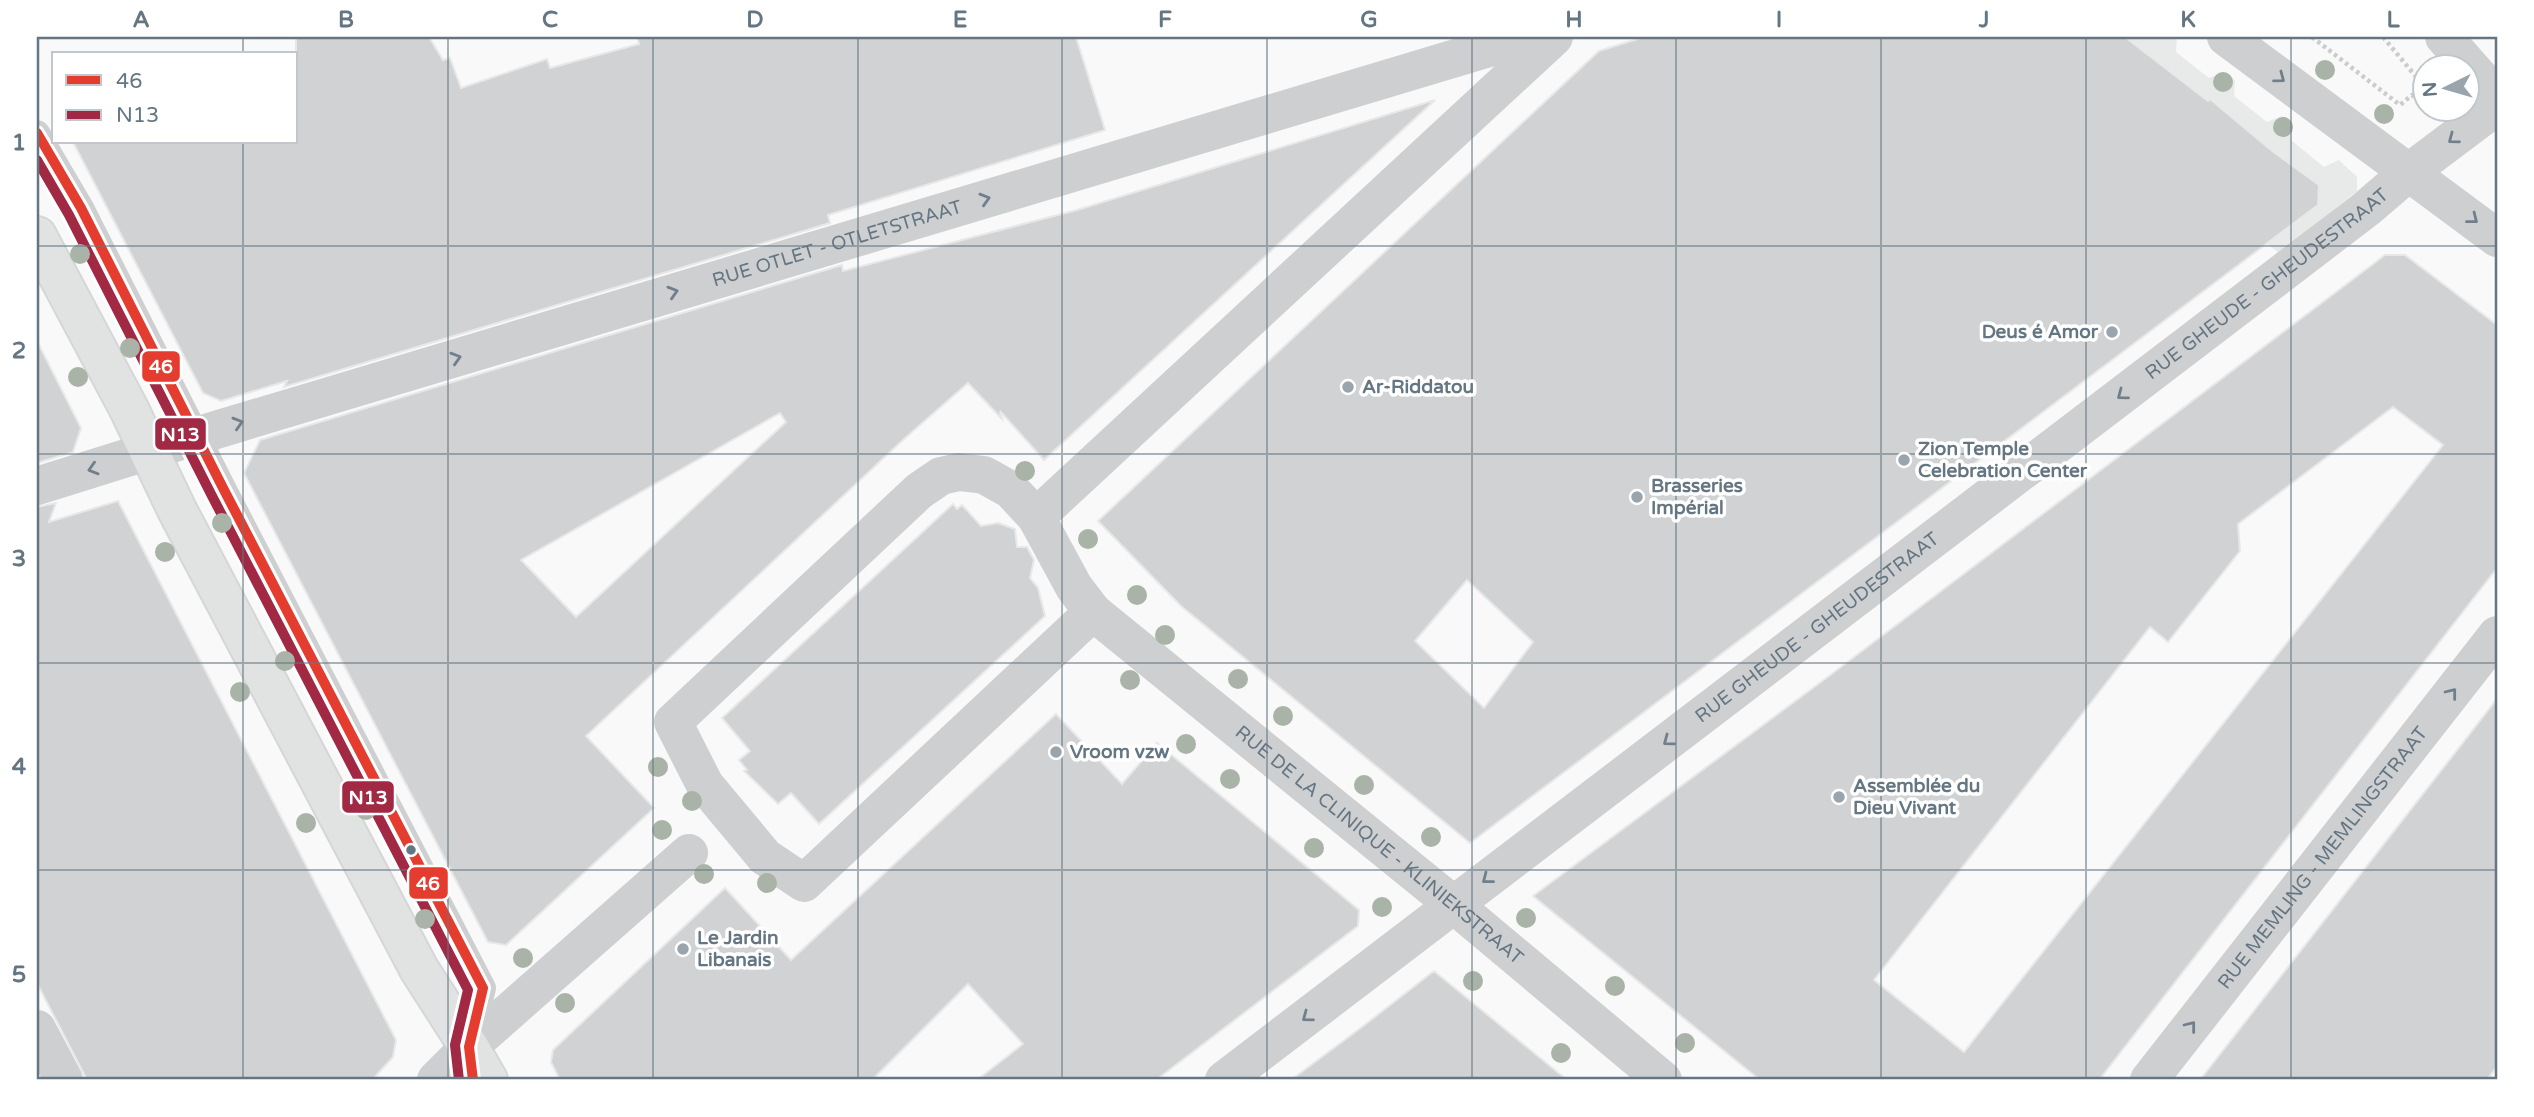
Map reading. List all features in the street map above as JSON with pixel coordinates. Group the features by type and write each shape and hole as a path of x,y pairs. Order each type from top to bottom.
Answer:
{"main road":[{"path":"37,236 419,969 471,1063 488,1080"}],"street":[{"name":"RUE OTLET - OTLETSTRAAT","path":"37,486 1526,37"},
{"path":"1036,517 1554,37"},
{"path":"2226,37 2497,238"},
{"path":"2444,37 2497,97"},
{"name":"RUE GHEUDE - GHEUDESTRAAT","path":"1224,1080 2366,209 2408,173 2497,106"},
{"name":"RUE DE LA CLINIQUE - KLINIEKSTRAAT","path":"1093,612 804,883 765,856 705,785 673,722 919,491 941,476 959,472 984,475 1011,490 1036,517 1074,587 1093,612 1454,905 1663,1080"},
{"name":"RUE MEMLING - MEMLINGSTRAAT","path":"2149,1080 2497,635"},
{"path":"436,1080 471,1063 689,853"},
{"path":"37,1029 64,1080"}],"lane":[{"path":"37,133 81,208 483,988 471,1063"}],"path":[{"path":"2312,37 2400,105 2412,95"},
{"path":"2383,37 2412,72"}],"shaded area":[{"path":"1998,37 2177,37 2176,52 2209,78 2225,72 2235,80 2234,96 2267,122 2282,116 2292,124 2291,140 2324,167 2339,160 2357,177 2357,191 2279,253"}],"building":[{"path":"296,37 429,37 443,60 450,58 461,88 547,59 550,68 639,44 637,37 1076,37 1105,130 828,215 830,223 284,387 287,381 221,401 203,393 74,144 298,144"},
{"path":"1644,37 2125,37 2208,101 2210,99 2271,150 2319,185 2318,205 1470,843 1181,606 1098,521 1599,51","holes":["1467,580 1533,642 1484,708 1415,641"]},
{"path":"1435,100 1044,460 1000,411 1002,419 968,383 904,439 586,736 654,808 506,945 488,942 244,473 260,440 842,265 843,271 1077,210","holes":["780,413 786,422 576,617 521,560"]},
{"path":"2385,255 2405,255 2497,325 2497,568 2099,1080 1760,1080 1533,896 1829,676","holes":["2393,407 2443,445 1964,1052 1874,980 2150,627 2168,642 2240,551 2238,524"]},
{"path":"37,341 81,428 73,452 37,463"},
{"path":"118,501 396,1040 393,1057 372,1080 87,1080 37,983 37,507 56,503 49,522"},
{"path":"953,504 957,509 962,505 981,526 998,523 1015,529 1017,547 1027,547 1034,560 1030,578 1038,588 1045,616 819,824 791,793 778,804 744,771 747,770 739,760 750,751 722,718"},
{"path":"2497,699 2497,1066 2487,1080 2200,1080"},
{"path":"1056,714 1122,784 1157,743 1359,910 1358,926 1156,1080 977,1080 1023,1044 968,984 872,1080 560,1080 551,1062 553,1050 725,888 791,960"},
{"path":"1434,971 1567,1080 1291,1080 1362,1027"}],"transit line":[{"name":"46","path":"37,133 81,208 483,988 469,1047 473,1080"},
{"name":"N13","path":"37,160 69,215 468,990 455,1045 459,1080"}],"place":[{"name":"Deus é Amor","path":"2112,332"},
{"name":"Ar-Riddatou","path":"1348,387"},
{"name":"Zion Temple Celebration Center","path":"1904,460"},
{"name":"Brasseries Impérial","path":"1637,497"},
{"name":"Vroom vzw","path":"1056,752"},
{"name":"Assemblée du Dieu Vivant","path":"1839,797"},
{"name":"Le Jardin Libanais","path":"683,949"}]}
